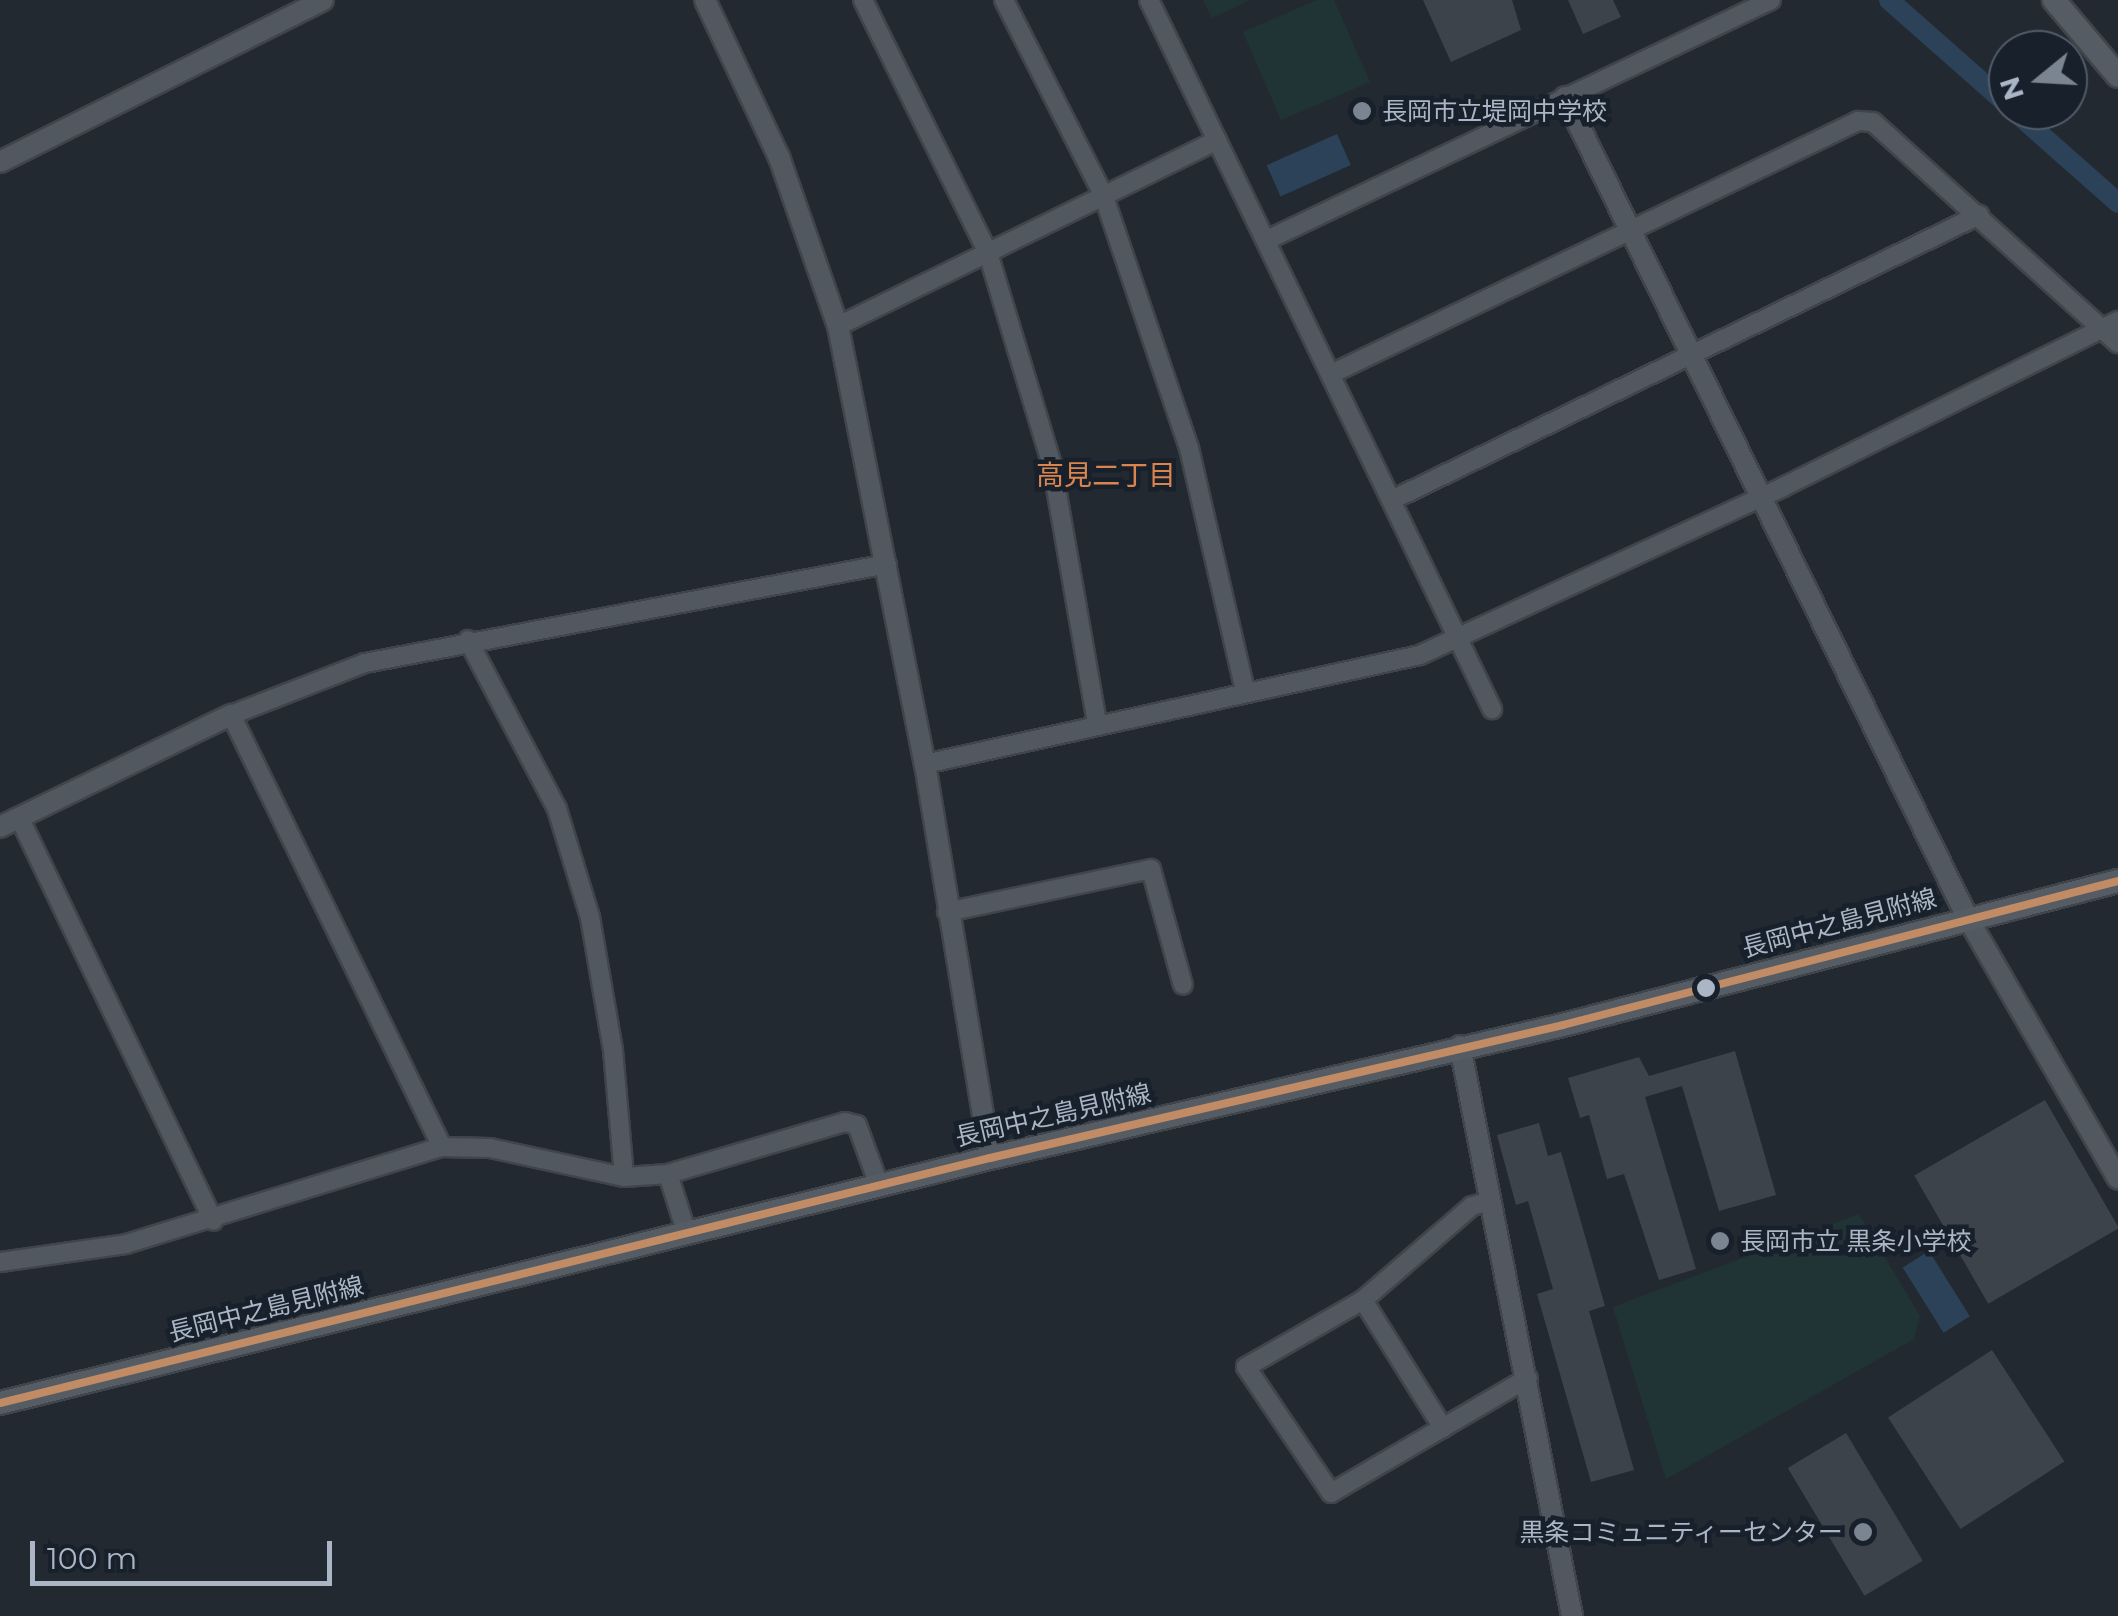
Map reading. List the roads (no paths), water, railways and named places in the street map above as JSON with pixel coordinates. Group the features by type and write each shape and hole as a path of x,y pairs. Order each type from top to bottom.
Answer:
{"main road":[{"path":"2054,0 2118,76"},
{"name":"長岡中之島見附線","path":"0,1403 990,1158 1563,1025 1967,917 2118,881"}],"street":[{"path":"0,162 323,0"},
{"path":"705,0 778,157 838,326 925,764 990,1158"},
{"path":"863,0 988,252 1052,465 1097,724"},
{"path":"1004,0 1103,194 1189,448 1245,691"},
{"path":"1150,0 1492,709"},
{"path":"1267,240 1771,0"},
{"path":"1565,96 1967,917 2118,1180"},
{"path":"1331,374 1629,228 1858,122 1873,122 1979,215 2101,332 2118,342"},
{"path":"838,326 1218,140"},
{"path":"1392,500 1979,215"},
{"path":"925,764 1420,655 2118,321"},
{"path":"213,1221 10,822 231,715 318,678 468,640 887,564"},
{"path":"468,640 557,809 586,902 613,1050 624,1177"},
{"path":"231,715 442,1147"},
{"path":"947,912 1151,869 1183,985"},
{"path":"1460,1046 1572,1616"},
{"path":"0,1262 126,1244 213,1221 442,1147 490,1148 624,1177 668,1174 845,1122 857,1125 879,1185"},
{"path":"668,1174 686,1234"},
{"path":"1491,1200 1472,1206 1363,1300 1246,1367 1331,1493 1528,1378"},
{"path":"1363,1300 1443,1428"}],"water":[{"path":"1337,134 1351,165 1280,196 1267,165"},
{"path":"1929,1251 1970,1316 1944,1333 1903,1267"}],"waterway":[{"path":"1889,0 1988,87"},
{"path":"2036,130 2118,203"}],"place":[{"name":"長岡市立堤岡中学校","path":"1362,111"},
{"name":"長岡市立 黒条小学校","path":"1720,1241"},
{"name":"黒条コミュニティーセンター","path":"1863,1532"}],"district":[{"name":"高見二丁目","path":"1106,475"}]}
